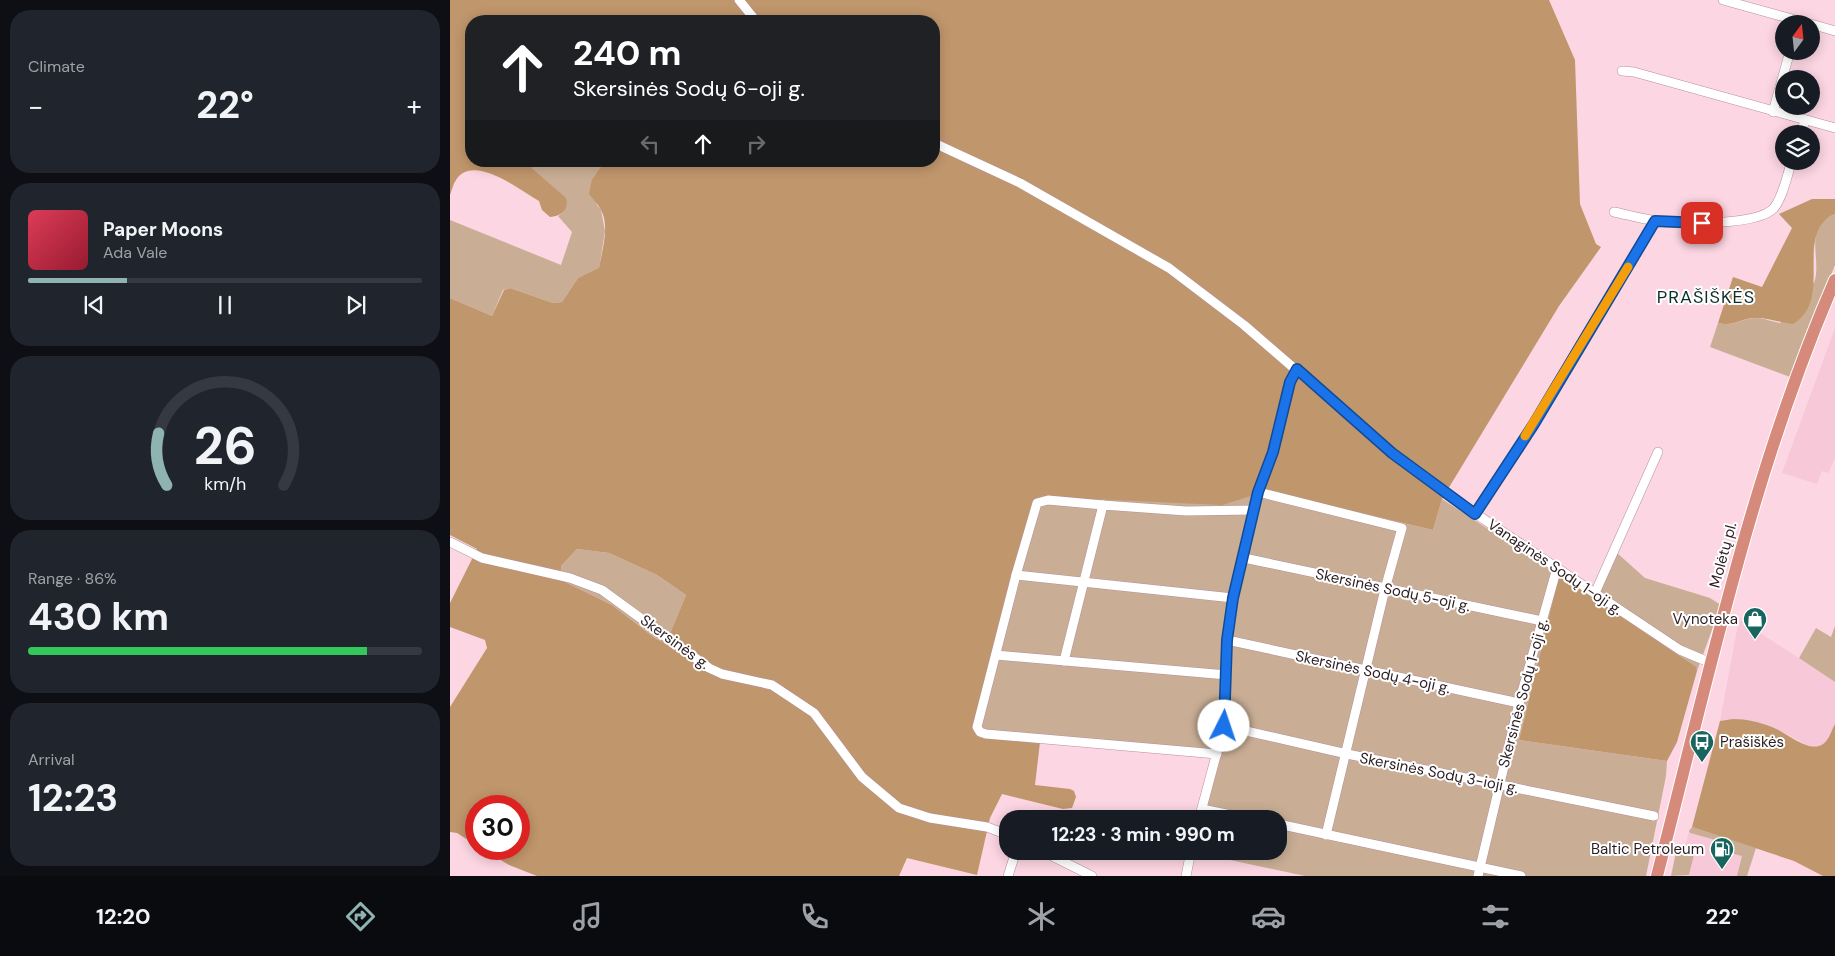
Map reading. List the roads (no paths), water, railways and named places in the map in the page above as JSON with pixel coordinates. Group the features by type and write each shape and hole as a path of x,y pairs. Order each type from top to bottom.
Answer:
{"highway":[{"name":"Molėtų pl.","path":"1658,876 1711,663 1767,462 1801,364 1835,280"},
{"name":"Molėtų pl.","path":"1666,876 1754,534 1794,407 1835,301"}],"street":[{"path":"739,0 751,15"},
{"path":"1723,0 1775,15"},
{"path":"1820,27 1835,31"},
{"path":"1773,112 1787,60"},
{"path":"1622,71 1634,72 1835,128"},
{"path":"1804,125 1806,120"},
{"name":"Vanaginės Sodų 1-oji g.","path":"940,146 1020,183 1169,268 1244,325 1392,453 1475,514 1680,650 1711,663"},
{"path":"1614,212 1655,221 1688,223 1735,221 1771,211 1778,201 1789,170"},
{"path":"1475,514 1534,424 1655,221"},
{"path":"1207,810 1202,809 1224,726 1227,640 1233,598 1244,558 1258,492 1273,452 1290,382 1297,369"},
{"path":"1595,593 1658,452"},
{"path":"1258,492 1402,528 1385,588 1367,671 1326,835"},
{"path":"1217,754 980,732 977,727 1016,575 1037,503 1048,500 1186,511 1254,510"},
{"path":"1064,662 1082,582 1103,505"},
{"name":"Skersinės g.","path":"450,542 482,558 570,578 602,590 709,668 722,674 772,685 814,713 862,777 899,808 930,818 987,826 999,831"},
{"name":"Skersinės Sodų 5-oji g.","path":"1244,558 1542,621"},
{"name":"Skersinės Sodų 1-oji g.","path":"1479,872 1519,703 1557,568"},
{"path":"1016,575 1233,598"},
{"name":"Skersinės Sodų 4-oji g.","path":"1227,640 1519,703"},
{"path":"996,655 1227,675"},
{"name":"Skersinės Sodų 3-ioji g.","path":"1224,726 1347,754 1654,816"},
{"path":"1287,826 1479,872 1521,876"},
{"path":"1008,876 1013,860"},
{"path":"1060,860 1092,876"},
{"path":"1186,876 1189,860"}],"place":[{"name":"Vynoteka","path":"1755,640"},
{"name":"Prašiškės","path":"1702,763"},
{"name":"Baltic Petroleum","path":"1722,870"}],"district":[{"name":"PRAŠIŠKĖS","path":"1706,297"}]}
